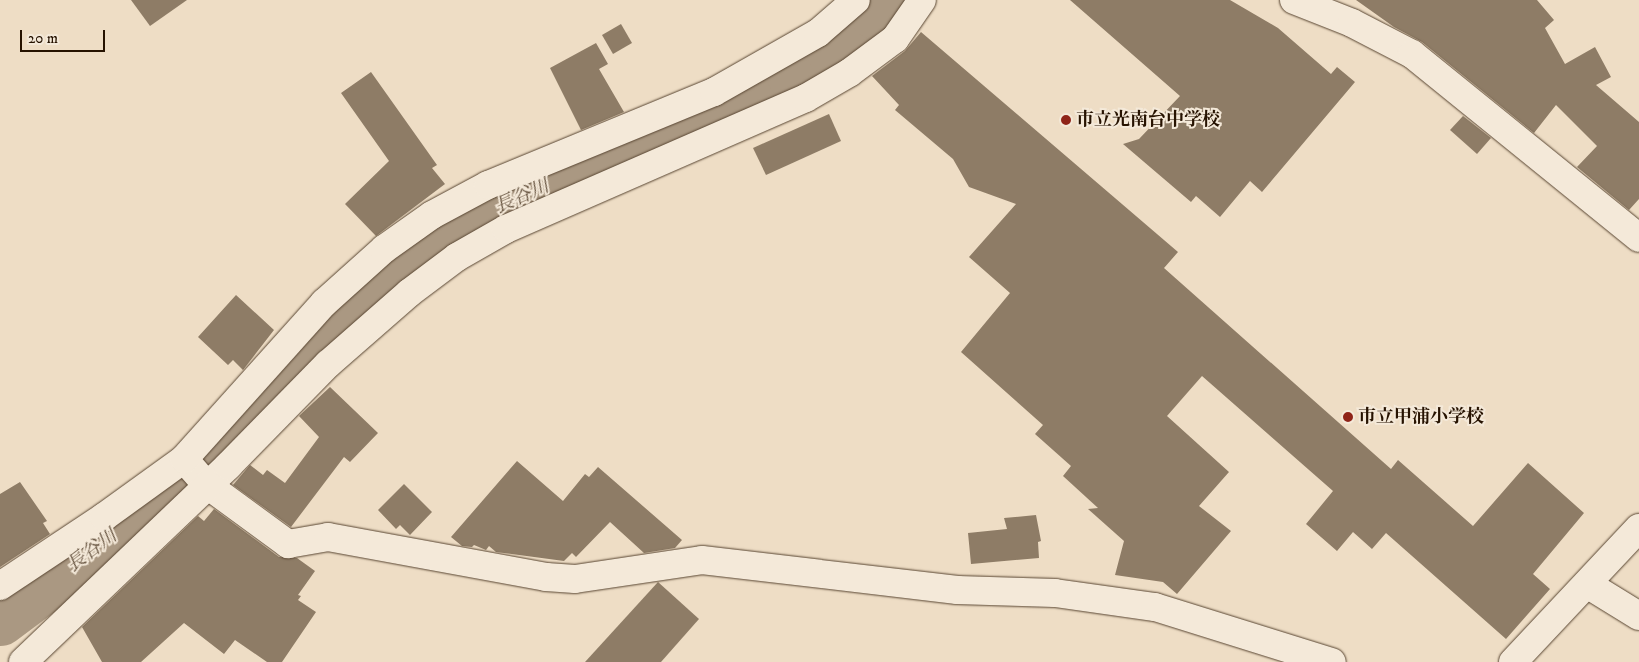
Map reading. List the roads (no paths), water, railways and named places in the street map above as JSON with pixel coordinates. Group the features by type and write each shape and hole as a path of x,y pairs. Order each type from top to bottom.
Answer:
{"street":[{"path":"0,586 104,517 184,459 324,303 384,249 432,216 488,185 714,92 818,34 856,0"},
{"path":"23,662 206,484 228,466 328,364 409,293 457,257 506,229 567,200 806,98 849,73 895,39 922,0"},
{"path":"1294,0 1352,23 1412,54 1639,238"},
{"path":"184,459 206,484 288,544 328,537 546,577 575,579 702,560 957,590 1055,593 1155,607 1332,662"},
{"path":"1514,662 1639,528"},
{"path":"1587,584 1639,616"}],"waterway":[{"name":"長谷川","path":"204,462 395,272 443,235 493,210 721,111 792,75 831,50 875,14 886,0"},
{"name":"長谷川","path":"0,620 185,482"}],"place":[{"name":"市立光南台中学校","path":"1066,120"},
{"name":"市立甲浦小学校","path":"1348,417"}]}
